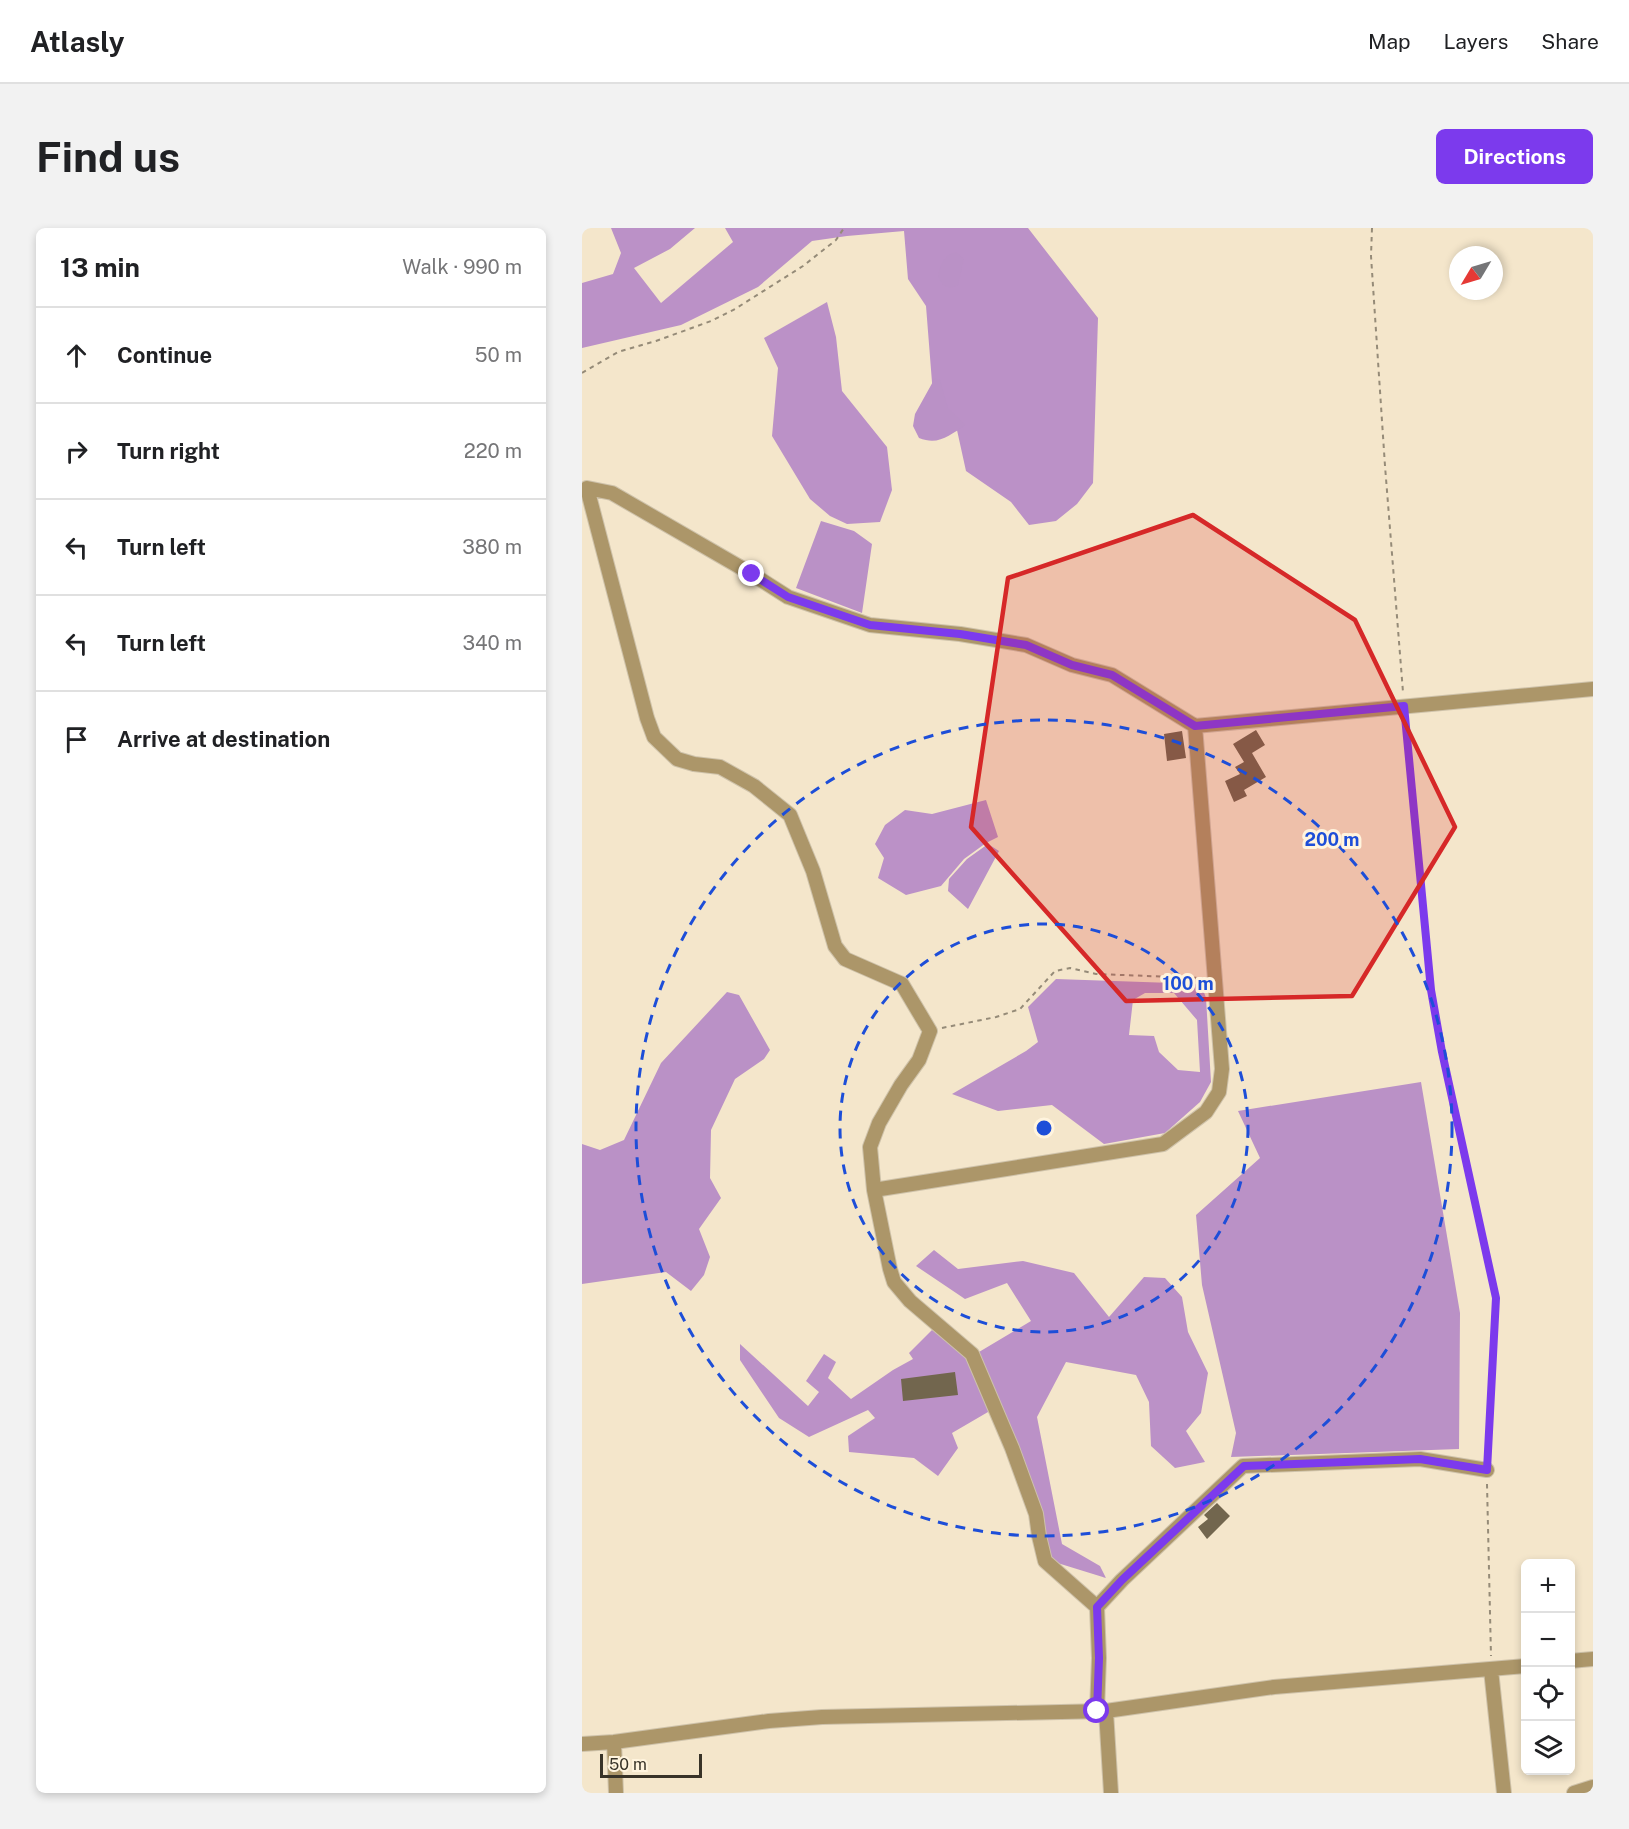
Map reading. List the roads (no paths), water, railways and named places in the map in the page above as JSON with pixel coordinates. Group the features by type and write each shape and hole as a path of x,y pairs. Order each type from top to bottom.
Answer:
{"street":[{"path":"1097,1607 1045,1561 1036,1514 1012,1448 972,1354 910,1301 894,1282 890,1269 874,1190 870,1147 879,1123 919,1060 930,1031 902,984 845,959 835,946 813,871 790,814 754,786 720,767 694,764 677,759 654,737 646,718 587,488 612,494 788,597 870,625 960,634 1026,645 1072,665 1112,675 1195,726 1593,689"},
{"path":"874,1190 1163,1144 1206,1112 1219,1092 1222,1070 1195,726"},
{"path":"1111,1793 1102,1711 1097,1607 1122,1580 1244,1466 1420,1459 1487,1470"},
{"path":"1575,1661 1593,1659"},
{"path":"582,1744 614,1742 769,1721 1102,1711 1274,1687 1521,1667"},
{"path":"1491,1670 1504,1793"},
{"path":"614,1742 616,1793"},
{"path":"1574,1793 1593,1787"}]}
